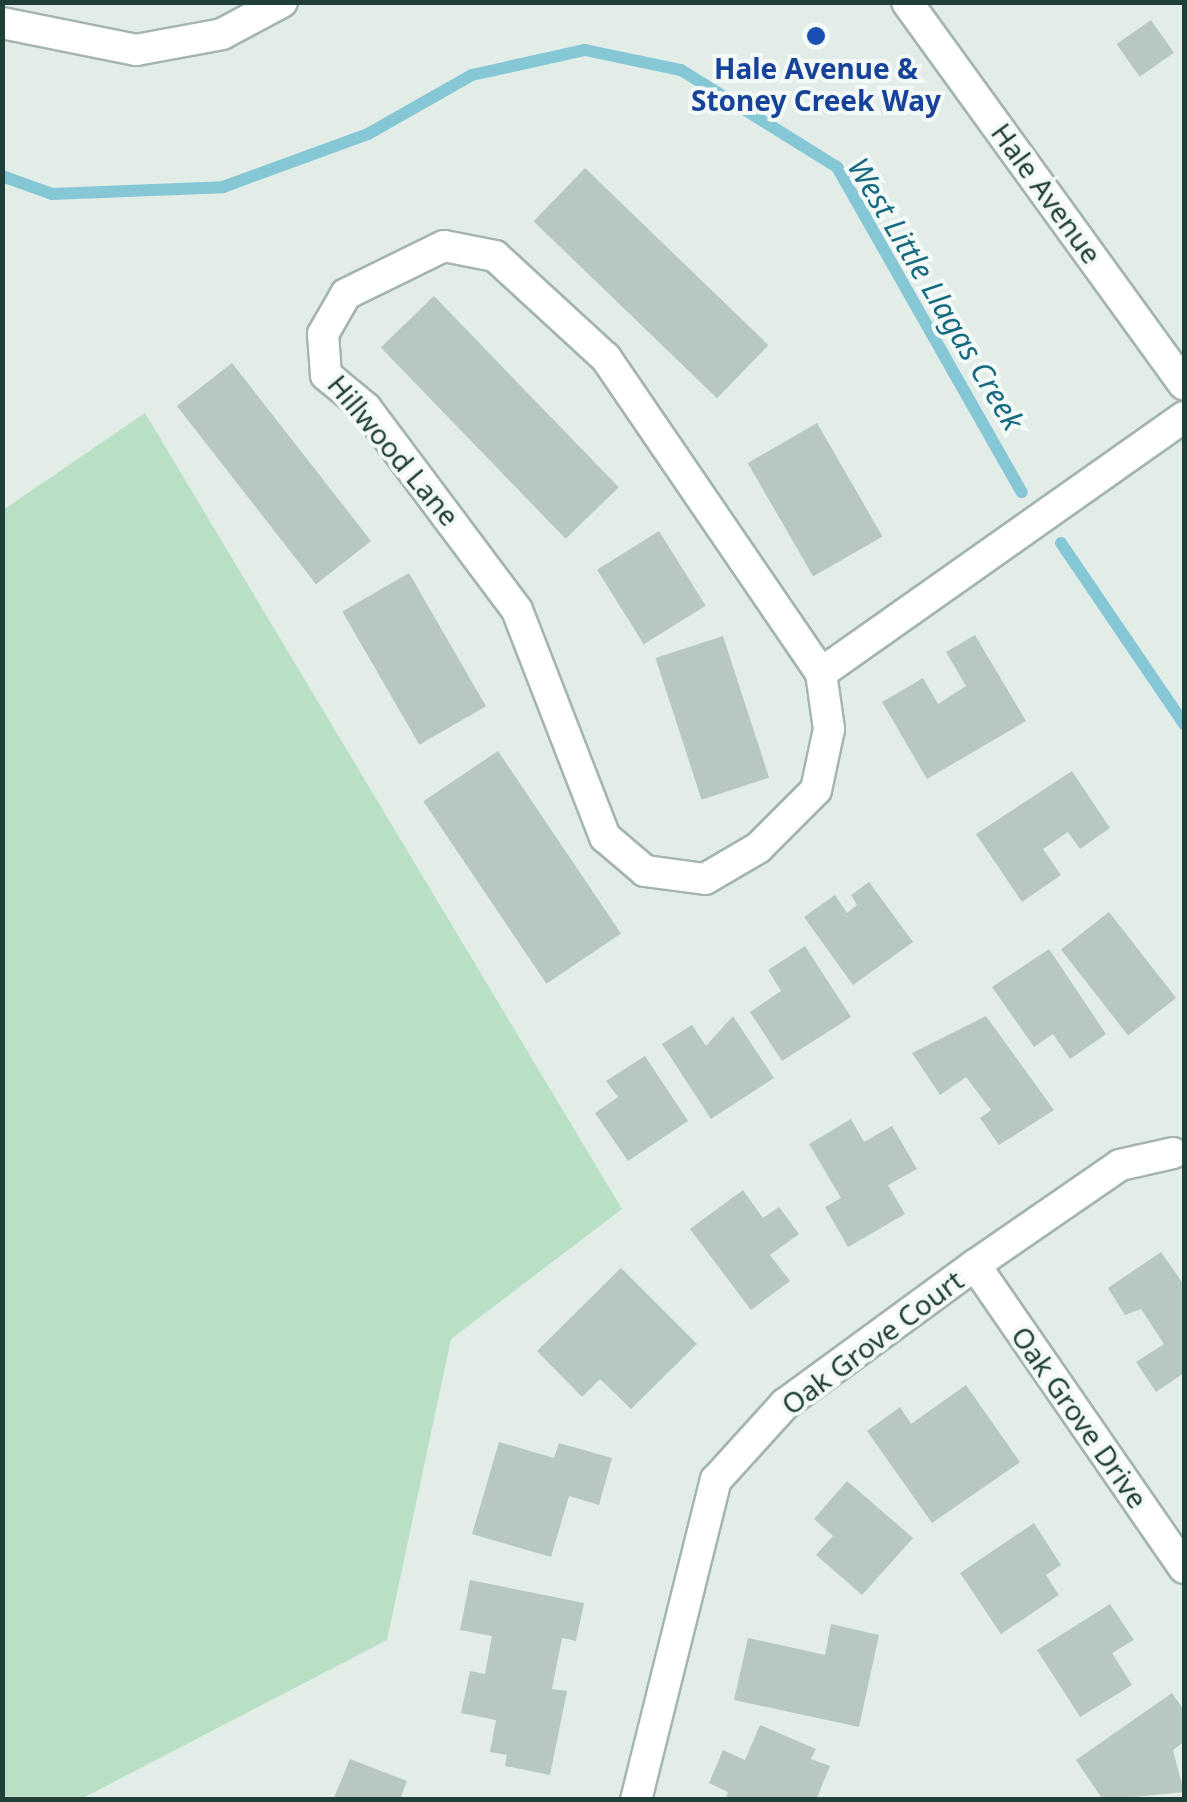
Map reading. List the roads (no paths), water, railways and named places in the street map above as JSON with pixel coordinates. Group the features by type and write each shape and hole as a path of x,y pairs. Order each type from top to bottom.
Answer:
{"street":[{"path":"2,22 136,50 222,34 282,2"},
{"name":"Hale Avenue","path":"907,2 1184,384"},
{"name":"Hillwood Lane","path":"444,246 494,256 606,358 821,672 828,729 816,790 758,848 705,879 645,871 605,836 546,668 498,580 366,408 326,375 323,334 346,294 444,246"},
{"path":"821,672 1184,417"},
{"name":"Oak Grove Court","path":"636,1800 716,1480 785,1404 975,1265 1120,1165 1173,1153"},
{"name":"Oak Grove Drive","path":"975,1265 1184,1568"}],"waterway":[{"name":"West Little Llagas Creek","path":"2,176 52,194 223,187 368,134 472,75 585,50 681,70 837,167 1022,492"},
{"name":"West Little Llagas Creek","path":"1061,543 1184,724"}],"place":[{"name":"Hale Avenue & Stoney Creek Way","path":"816,36"}]}
